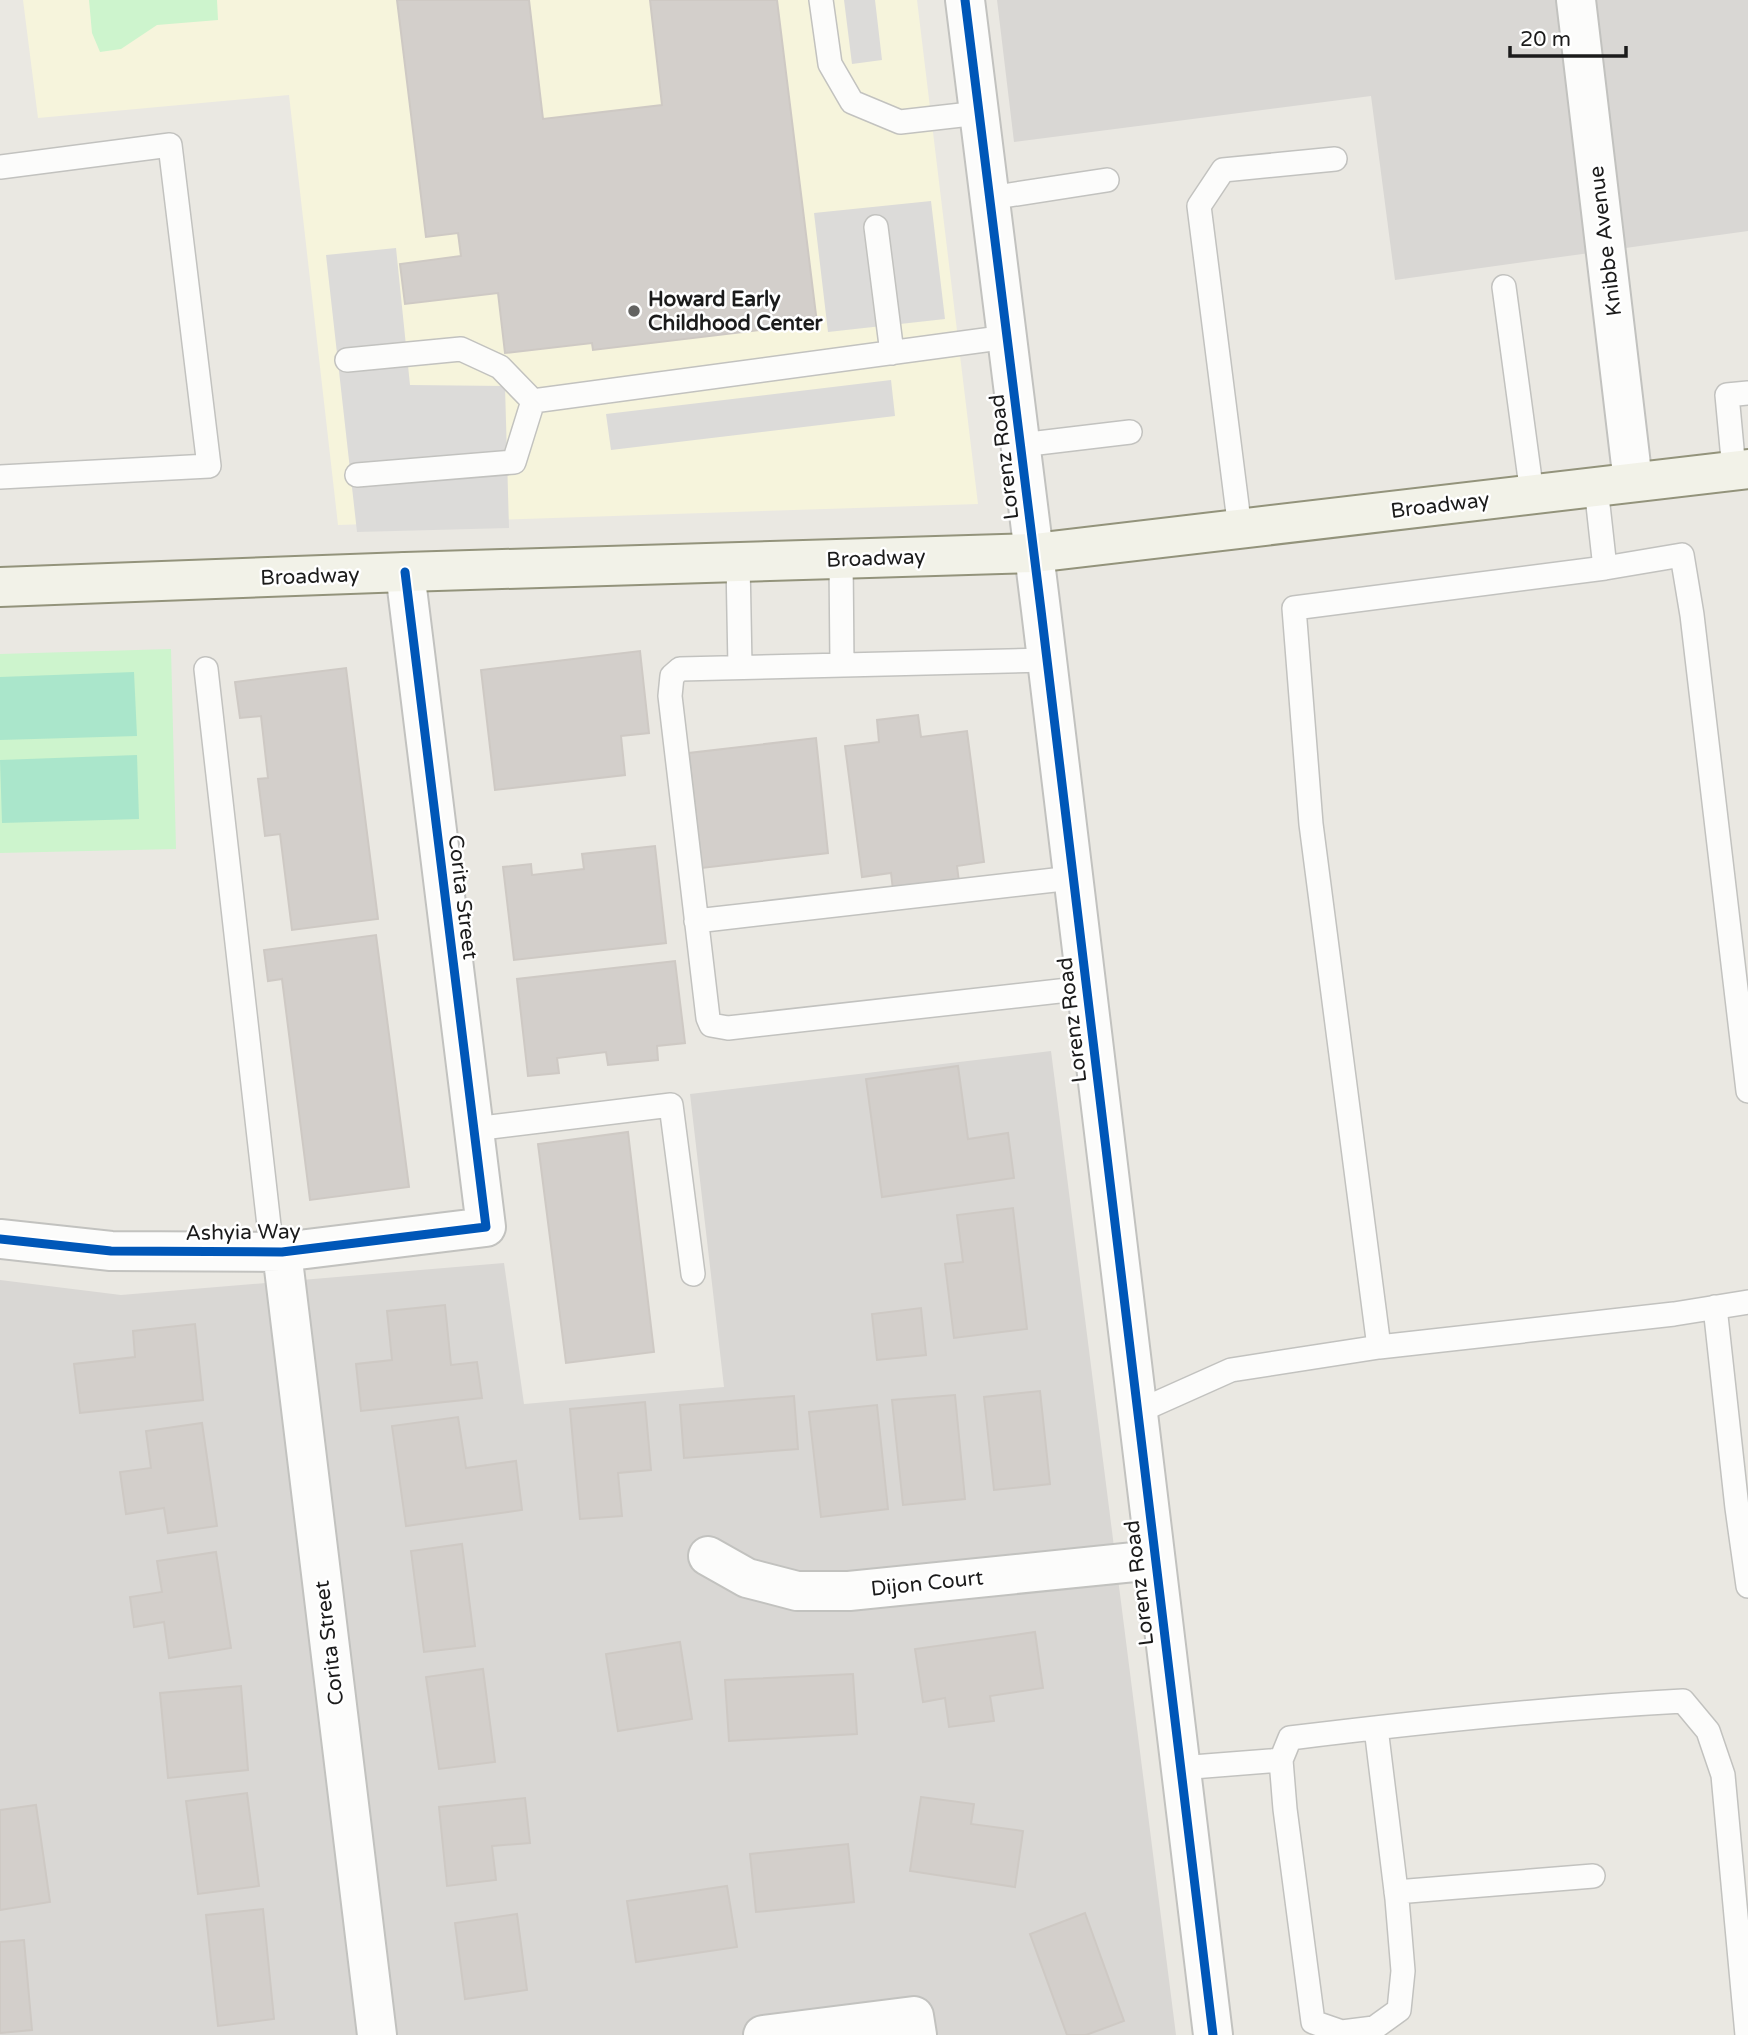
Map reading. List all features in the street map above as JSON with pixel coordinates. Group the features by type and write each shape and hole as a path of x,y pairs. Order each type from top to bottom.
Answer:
{"main road":[{"name":"Broadway","path":"0,587 1034,553 1741,469"}],"street":[{"name":"Lorenz Road","path":"965,0 1213,2035"},
{"name":"Knibbe Avenue","path":"1576,0 1633,482"},
{"name":"Corita Street","path":"405,572 486,1227"},
{"name":"Ashyia Way","path":"0,1239 110,1251 277,1252 486,1227"},
{"name":"Corita Street","path":"277,1252 377,2035"},
{"name":"Dijon Court","path":"708,1556 747,1578 797,1591 849,1591 1154,1560"},
{"path":"763,2035 916,2025"}],"lane":[{"path":"821,0 830,64 852,102 900,122 979,113"},
{"path":"0,167 170,145 209,466 0,477"},
{"path":"1240,529 1199,206 1223,170 1335,159"},
{"path":"990,198 1107,180"},
{"path":"876,227 892,353"},
{"path":"1504,287 1532,495"},
{"path":"533,401 1007,337"},
{"path":"347,360 461,349 500,367 533,401"},
{"path":"1741,469 1727,395 1748,393"},
{"path":"357,475 514,462 533,401"},
{"path":"1021,445 1130,432"},
{"path":"1596,487 1605,568"},
{"path":"1379,1347 1311,824 1294,608 1605,568 1682,555 1692,615 1748,1091"},
{"path":"841,559 842,665"},
{"path":"738,562 740,667"},
{"path":"1046,660 680,669 672,676 670,696 696,921 708,1018 711,1025 720,1027 1086,988"},
{"path":"206,669 277,1252"},
{"path":"696,921 1072,878"},
{"path":"474,1129 671,1105 693,1275"},
{"path":"1137,1412 1231,1370 1379,1347 1748,1302"},
{"path":"1715,1307 1748,1586"},
{"path":"1377,1728 1403,1971 1399,2010 1374,2028 1353,2031 1342,2032 1313,2022 1288,1841 1281,1760 1290,1738 1377,1728 1599,1705 1683,1701 1708,1731 1723,1775 1747,2035"},
{"path":"1180,1768 1281,1760"},
{"path":"1396,1892 1593,1876"}],"shaded area":[{"name":"Howard Early Childhood Center","path":"23,0 917,0 978,504 338,525 289,95 38,118"},
{"path":"844,0 875,0 882,60 852,64"},
{"path":"997,0 1748,0 1748,231 1395,280 1371,96 1014,142"},
{"path":"931,201 945,319 828,332 814,213"},
{"path":"396,248 410,385 505,386 509,528 357,532 326,255"},
{"path":"891,380 895,416 611,450 606,414"},
{"path":"1051,1051 1176,2035 0,2035 0,1280 121,1295 504,1263 524,1404 724,1387 690,1094"}],"green space":[{"path":"89,0 217,0 218,20 157,25 121,49 100,52 92,33"},
{"path":"171,649 176,849 0,853 0,654"},
{"path":"134,672 137,736 0,740 0,677"},
{"path":"137,755 139,819 2,823 0,760"}],"building":[{"path":"397,0 529,0 543,119 662,105 650,0 777,0 817,323 593,350 592,343 505,353 498,293 405,304 400,264 461,256 458,233 426,237"},
{"path":"640,651 649,733 621,736 625,775 495,790 481,670"},
{"path":"346,668 378,919 292,930 280,834 265,836 258,779 268,778 261,716 240,718 235,682"},
{"path":"918,715 921,737 967,731 984,862 957,866 959,882 893,890 891,873 862,877 845,746 879,742 877,720"},
{"path":"816,738 828,853 702,868 689,753"},
{"path":"655,846 666,943 514,960 503,867 531,864 532,875 584,869 582,854"},
{"path":"376,935 409,1187 310,1200 282,979 268,981 264,950"},
{"path":"675,961 685,1043 657,1046 658,1060 608,1065 606,1052 557,1058 559,1073 528,1076 517,979"},
{"path":"958,1066 968,1139 1008,1133 1014,1178 882,1197 866,1079"},
{"path":"628,1132 654,1352 566,1363 538,1144"},
{"path":"1013,1208 1027,1329 954,1338 945,1264 963,1262 957,1215"},
{"path":"445,1305 451,1365 477,1362 482,1398 361,1411 356,1364 392,1360 387,1311"},
{"path":"921,1308 926,1355 877,1360 872,1314"},
{"path":"195,1324 203,1400 80,1413 74,1364 135,1357 133,1331"},
{"path":"1040,1391 1050,1484 994,1490 984,1397"},
{"path":"955,1395 965,1499 903,1505 892,1400"},
{"path":"794,1396 798,1449 684,1458 680,1405"},
{"path":"645,1402 651,1470 618,1473 622,1516 580,1519 570,1409"},
{"path":"877,1405 888,1509 821,1517 809,1412"},
{"path":"458,1417 466,1468 516,1461 522,1510 406,1526 392,1426"},
{"path":"202,1423 217,1526 168,1533 164,1508 126,1514 120,1472 151,1468 146,1431"},
{"path":"462,1544 475,1646 424,1652 411,1551"},
{"path":"216,1552 231,1648 169,1658 164,1622 134,1627 130,1597 162,1592 157,1561"},
{"path":"1035,1632 1043,1688 990,1696 994,1721 949,1727 945,1698 923,1702 915,1649"},
{"path":"680,1642 692,1719 618,1731 606,1654"},
{"path":"483,1669 495,1762 439,1769 426,1677"},
{"path":"853,1674 857,1734 729,1741 725,1680"},
{"path":"241,1686 248,1770 168,1778 160,1693"},
{"path":"247,1793 259,1886 198,1894 186,1801"},
{"path":"921,1797 974,1804 971,1824 1023,1831 1015,1887 910,1871"},
{"path":"525,1798 530,1843 492,1846 496,1880 447,1886 439,1807"},
{"path":"36,1805 50,1902 0,1910 0,1810"},
{"path":"848,1844 854,1902 756,1912 750,1854"},
{"path":"727,1886 737,1947 636,1962 627,1901"},
{"path":"263,1909 274,2019 218,2026 206,1915"},
{"path":"1085,1913 1124,2021 1086,2035 1067,2035 1030,1934"},
{"path":"517,1914 527,1990 465,1999 455,1923"},
{"path":"24,1940 32,2030 0,2033 0,1942"}],"cycle path":[{"path":"965,0 1213,2035"},
{"path":"0,1239 111,1251 282,1252 486,1227 405,572"}],"place":[{"name":"Howard Early Childhood Center","path":"634,311"}]}
